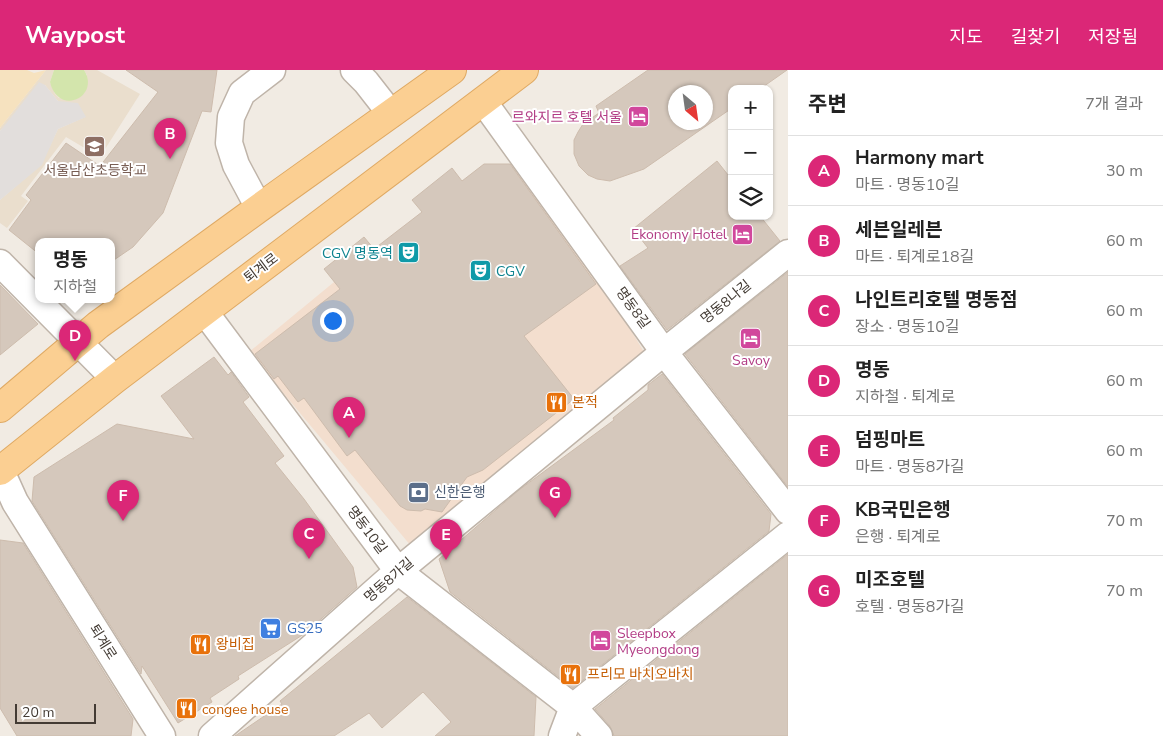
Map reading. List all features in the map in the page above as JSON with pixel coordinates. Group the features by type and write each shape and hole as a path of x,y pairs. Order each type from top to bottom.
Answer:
{"main road":[{"path":"0,408 98,325 452,70"},
{"name":"퇴계로","path":"0,471 114,379 524,70"}],"street":[{"path":"354,70 370,86 391,114"},
{"path":"258,208 236,165 229,143 231,117 242,94 265,72"},
{"name":"명동8길","path":"483,101 664,352 788,511"},
{"name":"명동8나길","path":"664,352 788,253"},
{"path":"0,263 35,298"},
{"path":"39,303 114,379"},
{"name":"명동10길","path":"204,311 398,571 573,707 599,736"},
{"name":"명동8가길","path":"212,736 398,571 664,352"},
{"name":"퇴계로","path":"0,471 15,502 162,736"},
{"path":"562,736 573,707 788,535"}],"shaded area":[{"name":"서울남산초등학교","path":"46,70 54,70 50,82 55,94 59,98 87,75 84,70 97,70 140,94 100,157 66,137 21,196 28,201 7,228 0,223 0,200 41,165 58,129 85,117 58,101 45,85 0,131 0,128"},
{"path":"39,82 45,85 58,101 78,103 86,117 58,129 42,165 0,200 0,131"},
{"path":"484,164 512,164 601,281 644,352 411,546 249,352 362,259","holes":["346,284 356,360 315,309"]}],"green space":[{"path":"54,70 84,70 88,80 87,88 83,95 69,101 61,99 54,93 50,82"}],"sand":[{"path":"0,70 27,70 34,73 46,70 0,128"}],"building":[{"path":"126,70 217,70 211,112 202,111 163,213 133,247 115,259 115,238 35,238 35,251 9,230 31,200 26,195 66,143 100,166 158,92"},
{"path":"648,70 787,70 766,85 728,85 728,111 713,121 713,85 668,85 668,130 700,130 644,169 610,181 588,175 579,166 574,154 574,140 578,132 583,124 599,113 596,106"},
{"path":"717,161 728,175 728,220 763,220 780,241 667,330 620,266 648,248 633,229"},
{"path":"484,164 510,164 596,284 524,336 574,399 483,470 467,477 442,512 425,509 421,511 407,510 400,506 355,450 347,456 304,398 298,402 278,376 274,379 255,354 340,289 324,269 364,237 374,249 422,212 412,200 452,168 462,181"},
{"path":"788,272 788,487 685,354"},
{"path":"0,285 38,324 0,355"},
{"path":"214,357 228,375 231,372 249,397 243,402 284,456 275,463 304,499 353,567 357,587 304,634 238,676 239,679 210,698 212,702 178,723 142,666 141,674 32,501 34,477 117,424 194,439 161,396"},
{"path":"662,374 771,514 769,531 573,688 450,592 439,559 519,490 614,420 613,418 648,390 648,385"},
{"path":"0,540 23,543 133,719 131,736 17,736 0,708"},
{"path":"788,554 788,736 614,736 610,726 595,709"},
{"path":"407,597 536,697 534,736 435,736 451,722 423,692 382,728 369,713 334,736 235,736 282,704 280,701"}],"place":[{"name":"르와지르 호텔 서울","path":"638,117"},
{"name":"서울남산초등학교","path":"95,147"},
{"name":"세븐일레븐","path":"170,159"},
{"name":"Ekonomy Hotel","path":"743,234"},
{"name":"CGV 명동역","path":"409,253"},
{"name":"CGV","path":"480,271"},
{"name":"Savoy","path":"751,338"},
{"name":"명동","path":"75,361"},
{"name":"본적","path":"556,402"},
{"name":"Harmony mart","path":"349,438"},
{"name":"신한은행","path":"418,492"},
{"name":"미조호텔","path":"555,518"},
{"name":"KB국민은행","path":"123,521"},
{"name":"나인트리호텔 명동점","path":"309,559"},
{"name":"덤핑마트","path":"446,560"},
{"name":"GS25","path":"271,628"},
{"name":"Sleepbox Myeongdong","path":"601,641"},
{"name":"왕비집","path":"200,644"},
{"name":"프리모 바치오바치","path":"571,674"},
{"name":"congee house","path":"186,709"}]}
